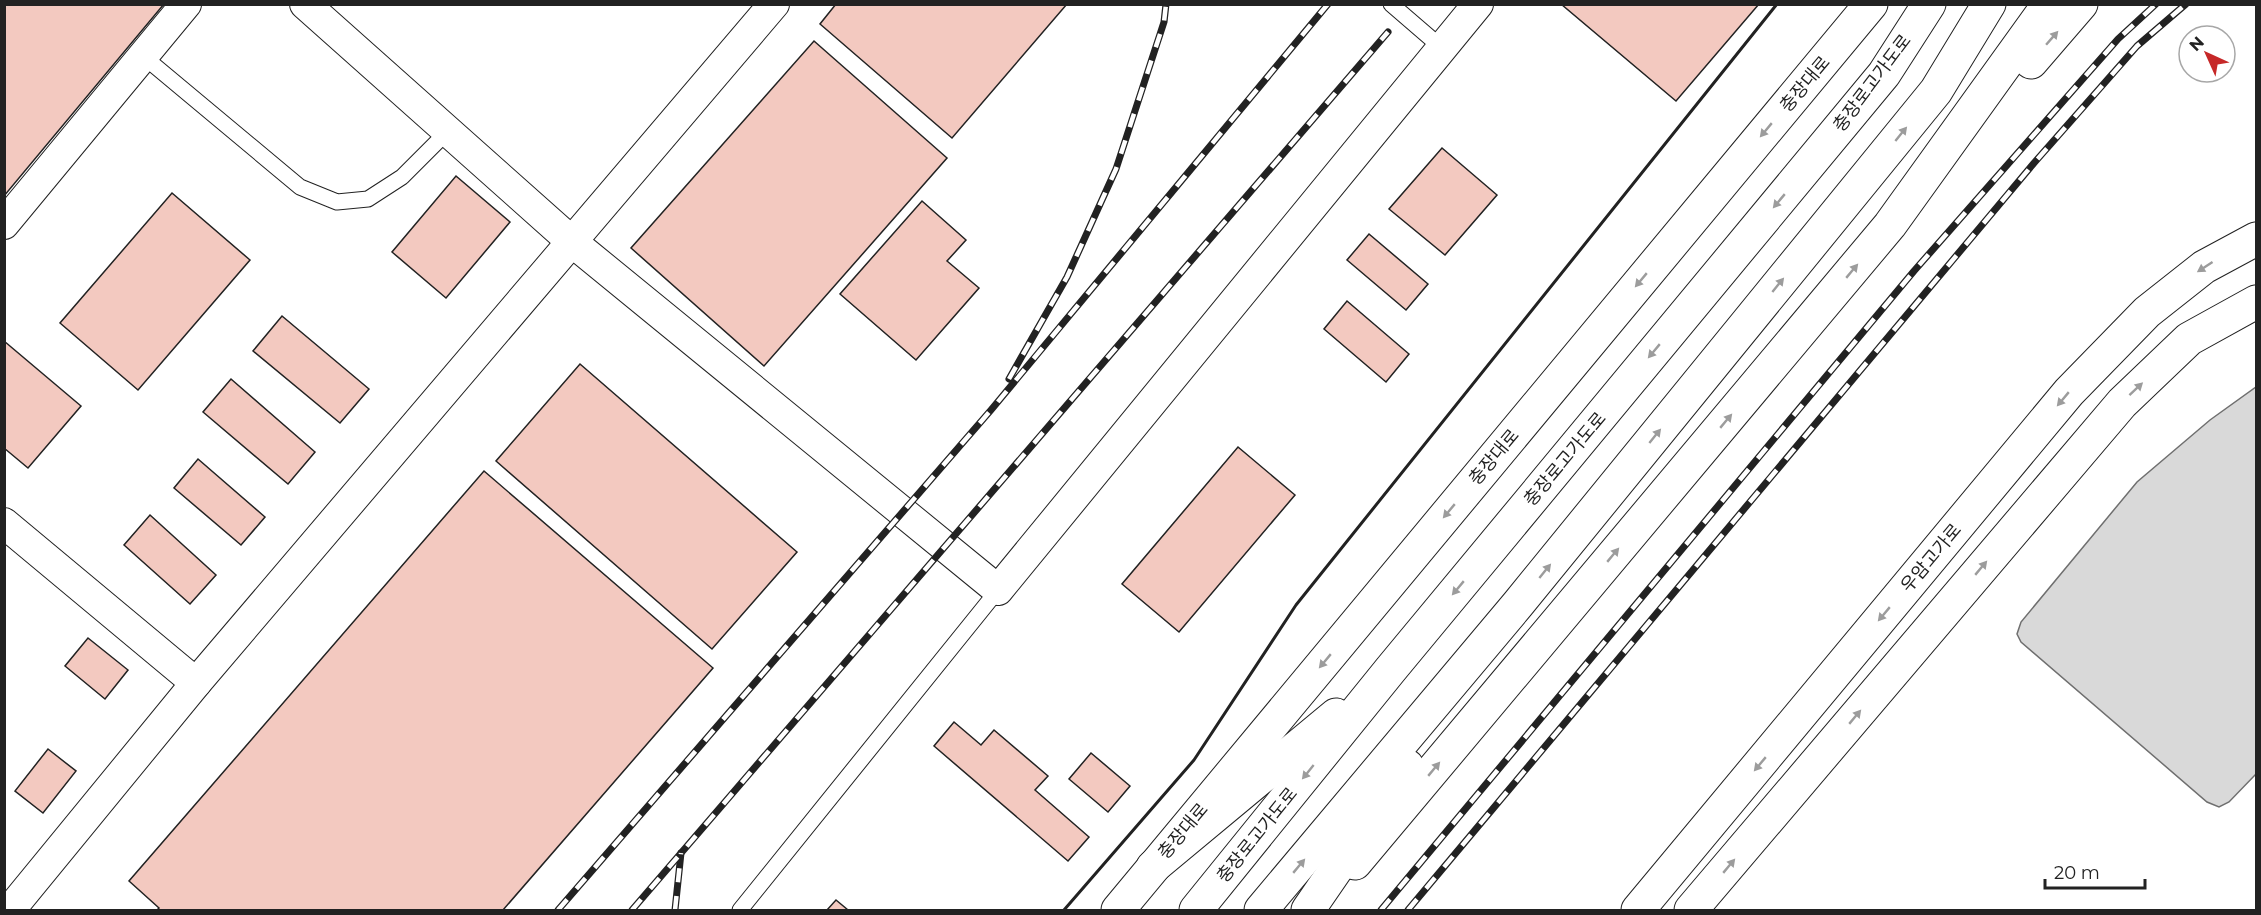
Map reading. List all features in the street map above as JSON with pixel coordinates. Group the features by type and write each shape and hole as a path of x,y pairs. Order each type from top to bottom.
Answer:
{"main road":[{"name":"충장대로","path":"1118,910 1870,4"},
{"name":"충장로고가도로","path":"1196,910 1391,669 1884,74 1929,4"},
{"path":"1261,910 1518,604 1936,91 1989,4"},
{"path":"1890,225 2049,4"},
{"path":"1316,910 1890,225 2081,4"},
{"name":"우암고가로","path":"1638,910 2069,392 2147,312 2204,267 2256,239"},
{"path":"1691,910 2122,403 2189,339 2256,302"},
{"path":"1308,910 1518,604"},
{"path":"1153,867 1391,669"}],"street":[{"path":"4,224 186,4"},
{"path":"305,4 572,241 998,590 1478,4"},
{"path":"10,910 196,683 774,4"},
{"path":"4,523 196,683"}],"lane":[{"path":"1391,4 1442,48"},
{"path":"143,56 300,187 337,202 368,199 402,177 448,131"},
{"path":"740,910 998,590"}],"shaded area":[{"path":"2256,387 2256,774 2229,802 2219,807 2207,802 2021,642 2017,634 2021,622 2137,482 2210,420"}],"building":[{"path":"4,4 164,4 4,196"},
{"path":"836,4 1067,4 952,138 820,24"},
{"path":"1561,4 1759,4 1676,101"},
{"path":"814,41 947,158 764,366 631,248"},
{"path":"1442,148 1497,195 1445,255 1389,209"},
{"path":"456,176 510,222 446,298 392,252"},
{"path":"172,193 250,260 138,390 60,323"},
{"path":"922,201 966,240 947,261 979,288 916,360 840,294"},
{"path":"1369,234 1428,284 1406,310 1347,260"},
{"path":"1347,301 1409,354 1386,382 1324,329"},
{"path":"282,316 369,389 340,423 253,351"},
{"path":"4,341 81,406 28,468 4,448"},
{"path":"580,364 797,552 712,649 496,461"},
{"path":"231,379 315,452 288,484 203,412"},
{"path":"1238,447 1295,495 1179,632 1122,584"},
{"path":"198,459 265,517 241,545 174,488"},
{"path":"484,471 713,668 503,910 157,910 159,908 129,881"},
{"path":"150,515 216,575 190,604 124,545"},
{"path":"88,638 128,670 105,699 65,666"},
{"path":"954,722 981,745 994,730 1048,776 1035,790 1089,837 1068,861 934,746"},
{"path":"48,749 76,771 43,813 15,791"},
{"path":"1091,753 1130,786 1108,812 1069,779"},
{"path":"836,900 848,910 827,910"}],"railway":[{"path":"1009,379 1067,277 1116,169 1164,22 1166,4"},
{"path":"558,910 991,410 1328,4"},
{"path":"1381,910 1914,271 2118,39 2156,4"},
{"path":"1408,910 2034,163 2137,46 2186,4"},
{"path":"632,910 1388,32"},
{"path":"675,910 681,853"}],"wall":[{"path":"1064,910 1194,760 1296,605 1777,4"}]}
